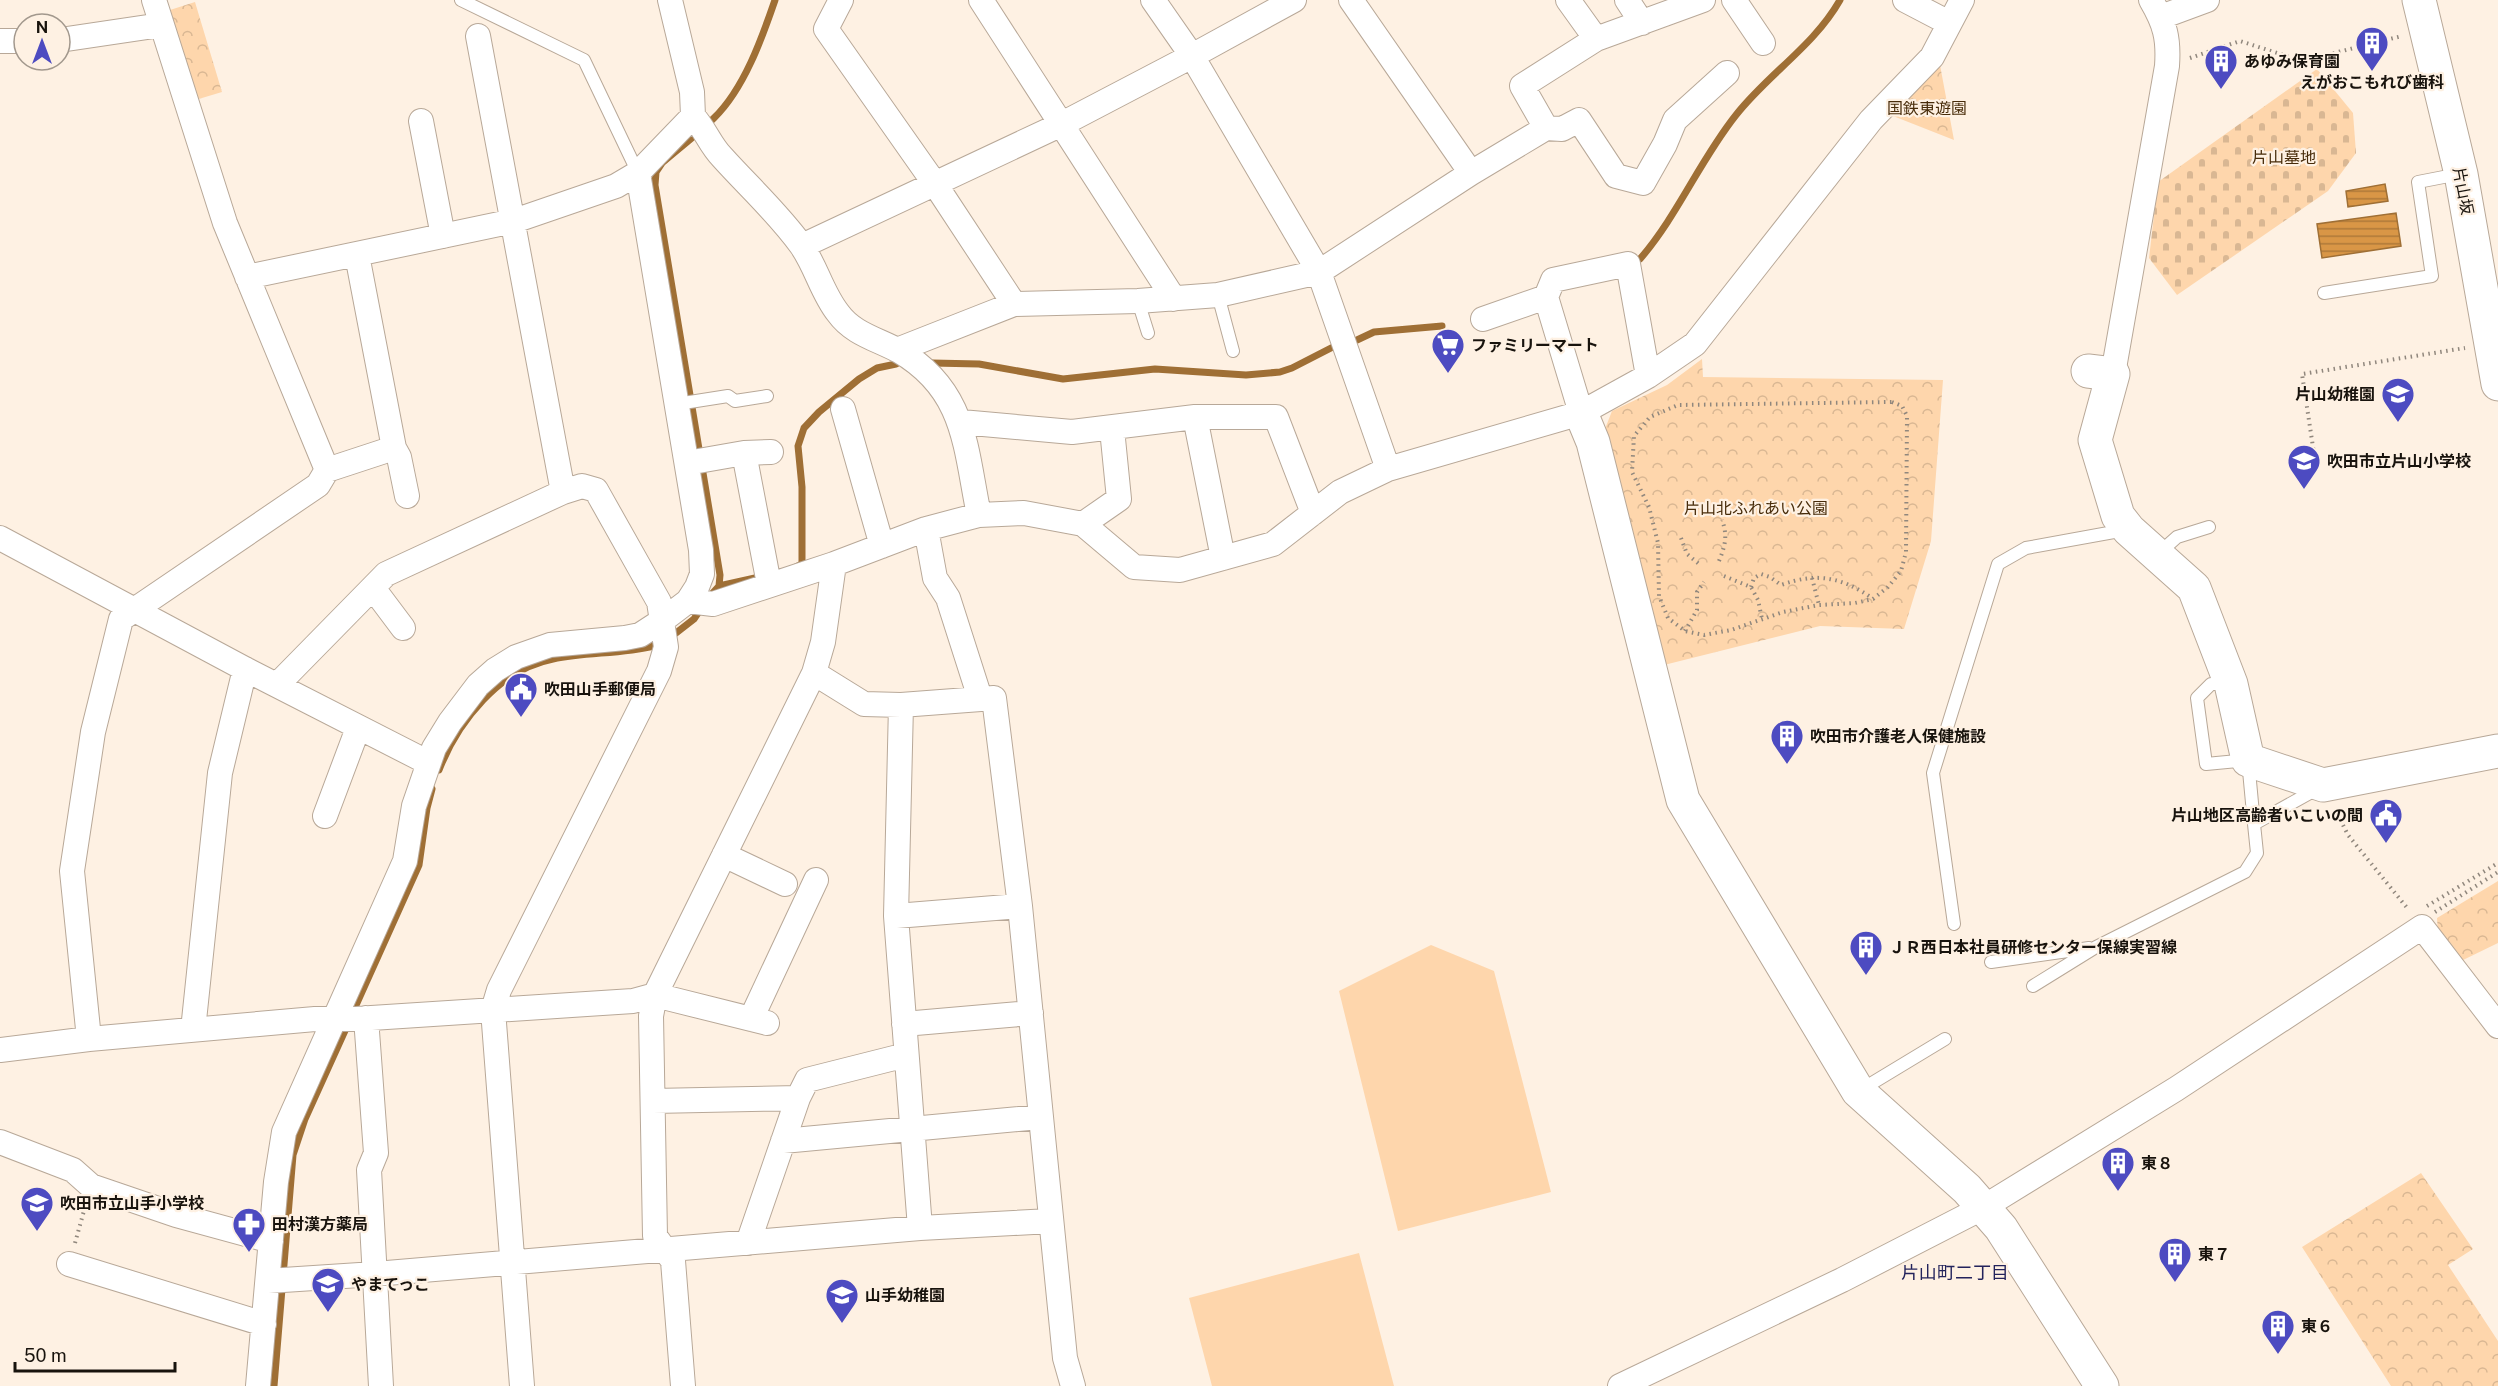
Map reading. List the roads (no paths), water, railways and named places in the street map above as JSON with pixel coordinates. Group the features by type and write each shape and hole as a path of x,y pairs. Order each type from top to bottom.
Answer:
{"street":[{"path":"154,0 160,25 225,223 327,470"},
{"path":"670,0 700,125 719,155 802,246 838,314 862,335 897,350 923,368 940,385 961,422 979,515"},
{"path":"841,0 826,29 935,184 1014,304"},
{"path":"981,0 1174,299"},
{"path":"1153,0 1192,56 1319,272 1388,469"},
{"path":"802,246 1062,124 1294,0"},
{"path":"1351,0 1471,173"},
{"path":"1568,0 1596,39"},
{"path":"1627,0 1642,23"},
{"path":"1546,128 1522,86 1596,39 1703,0"},
{"path":"1734,0 1763,43"},
{"path":"1905,0 1949,23"},
{"path":"258,1386 264,1324 277,1280 271,1241 278,1163 284,1132 350,1018 405,861 414,806 427,762 450,722 485,678 516,657 550,645 640,635 663,620 700,602 769,585 834,564 926,529 979,515 1024,513 1083,524 1134,567 1180,570 1274,544 1340,492 1388,469 1581,413 1648,376 1695,344 1871,120 1932,57 1962,0"},
{"path":"2207,0 2156,8 2168,40 2167,66 2100,373 2095,440 2118,516 2129,530 2194,588 2231,684 2248,760 2323,785 2498,751"},
{"name":"片山坂","path":"2423,15 2461,174 2498,384"},
{"path":"72,38 160,25"},
{"path":"478,36 563,492"},
{"path":"897,350 1014,304 1138,301 1218,295 1319,272 1471,173 1546,128 1562,129 1580,120 1616,176 1643,183 1676,120 1727,73"},
{"path":"421,121 443,236"},
{"path":"247,277 514,221 616,186 638,173 700,125"},
{"path":"638,173 681,404 698,461 702,564 700,602"},
{"path":"357,255 394,448 399,457 407,496"},
{"path":"1648,376 1628,264 1553,280 1546,297 1581,413 1593,442 1683,800 1858,1091 1984,1207 2001,1228 2102,1386"},
{"path":"1483,318 1546,297"},
{"path":"843,409 882,546"},
{"path":"961,422 1072,432 1112,429 1195,417 1276,417 1313,513"},
{"path":"1195,417 1223,558"},
{"path":"1083,524 1119,499 1112,429"},
{"path":"89,1039 72,871 93,732 121,619 318,484 327,470 394,448"},
{"path":"698,461 744,453 771,452"},
{"path":"744,453 769,585"},
{"path":"278,684 386,574 563,492 582,486 596,490 659,602 666,647 659,670 499,990 493,1010 522,1386"},
{"path":"926,529 935,578 948,598 980,698"},
{"path":"0,538 245,669 427,762"},
{"path":"683,1386 673,1262 655,1236 651,1016 655,995 814,673 823,642 834,564"},
{"path":"373,588 403,628"},
{"path":"193,1030 220,773 245,669"},
{"path":"814,673 864,704 901,705 994,698 1020,906 1065,1358 1073,1386"},
{"path":"901,705 896,916 920,1228"},
{"path":"325,816 358,728"},
{"path":"724,855 785,884"},
{"path":"0,1050 193,1030 633,1001 655,995 759,1021 816,880"},
{"path":"896,916 1020,906"},
{"path":"1620,1386 1842,1280 1984,1207 2176,1089 2418,921 2498,1026"},
{"path":"904,1024 1031,1013"},
{"path":"350,1018 376,1153 369,1170 381,1386"},
{"path":"748,1243 798,1098 807,1080 906,1054"},
{"path":"653,1101 798,1098"},
{"path":"783,1141 1040,1117"},
{"path":"0,1142 73,1170 91,1186 176,1215 271,1241"},
{"path":"277,1280 375,1274 920,1228 1051,1221"},
{"path":"69,1264 264,1324"}],"lane":[{"path":"160,25 164,4 169,0"},
{"path":"461,0 584,60 638,173"},
{"path":"2324,293 2432,276 2418,182 2461,174"},
{"path":"1218,295 1233,351"},
{"path":"1138,301 1148,333"},
{"path":"681,404 728,396 735,401 767,396"},
{"path":"2157,555 2177,537 2209,527"},
{"path":"1954,924 1933,773 1998,564 2026,548 2129,530"},
{"path":"2032,986 2097,947 2245,872 2257,853 2248,760"},
{"path":"2254,824 2323,785"},
{"path":"1991,962 2097,947"},
{"path":"1858,1091 1945,1039"}],"waterway":[{"path":"708,598 719,586 720,575 655,185 656,172 662,163 714,118 734,93 751,62 775,0"},
{"path":"1640,259 1654,242 1711,150 1736,115 1817,32 1840,0"},
{"path":"1357,340 1374,332 1442,326"},
{"path":"932,363 979,364 1063,379 1155,369 1246,375 1280,372 1331,348"},
{"path":"796,567 802,564 802,487 798,446 804,428 819,412 859,379 877,368 896,364"},
{"path":"719,586 755,578"},
{"path":"676,633 694,619 702,607"},
{"path":"439,770 457,733 469,716 483,700 516,674 553,659 654,646"},
{"path":"352,1014 419,865 432,789"},
{"path":"274,1386 293,1155 305,1119 348,1024"}],"place":[{"name":"えがおこもれび歯科","path":"2372,72"},
{"name":"あゆみ保育園","path":"2221,90"},
{"name":"ファミリーマート","path":"1448,374"},
{"name":"片山幼稚園","path":"2398,423"},
{"name":"吹田市立片山小学校","path":"2304,490"},
{"name":"吹田山手郵便局","path":"521,718"},
{"name":"吹田市介護老人保健施設","path":"1787,765"},
{"name":"片山地区高齢者いこいの間","path":"2386,844"},
{"name":"ＪＲ西日本社員研修センター保線実習線","path":"1866,976"},
{"name":"東８","path":"2118,1192"},
{"name":"吹田市立山手小学校","path":"37,1232"},
{"name":"田村漢方薬局","path":"249,1253"},
{"name":"東７","path":"2175,1283"},
{"name":"やまてっこ","path":"328,1313"},
{"name":"山手幼稚園","path":"842,1324"},
{"name":"東６","path":"2278,1355"}],"district":[{"name":"片山町二丁目","path":"1955,1272"}],"park label":[{"name":"国鉄東遊園","path":"1927,108"},
{"name":"片山墓地","path":"2284,157"},
{"name":"片山北ふれあい公園","path":"1756,508"}]}
